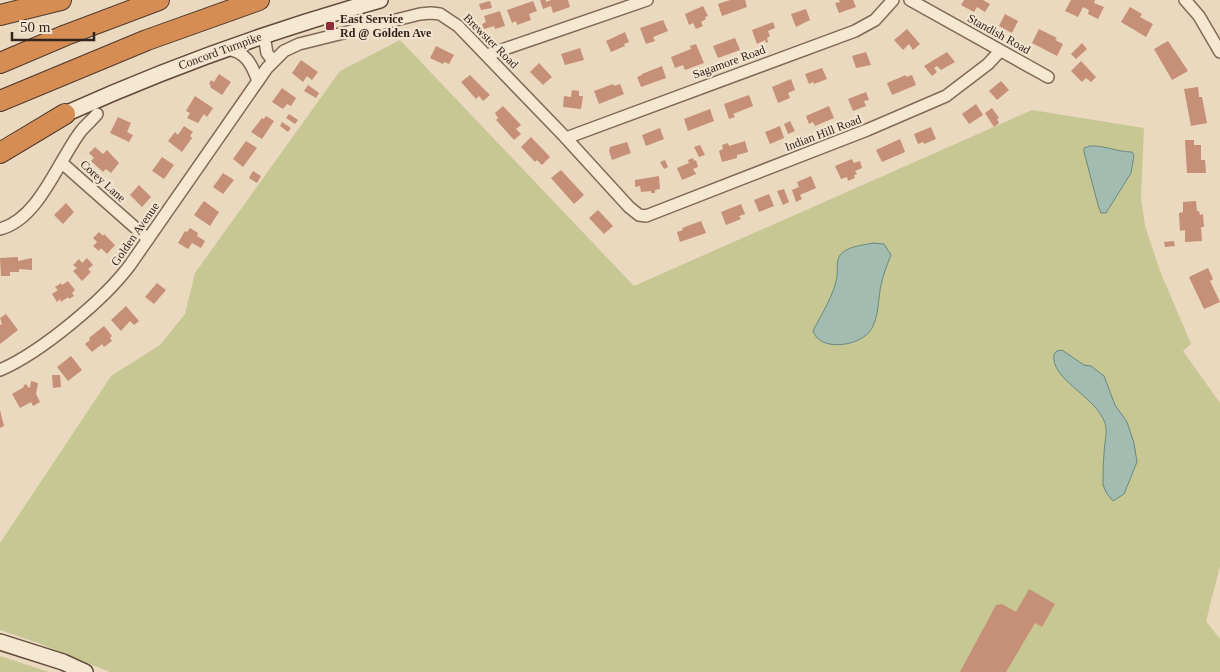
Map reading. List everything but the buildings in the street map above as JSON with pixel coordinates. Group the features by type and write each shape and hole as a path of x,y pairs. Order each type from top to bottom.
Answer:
{"highway":[{"path":"0,14 61,0"},
{"path":"0,63 66,35 160,0"},
{"path":"0,101 140,43 260,0"},
{"path":"0,141 31,126 65,114"},
{"path":"0,153 65,114"}],"main road":[{"path":"0,14 32,0"},
{"name":"Concord Turnpike","path":"65,114 130,85 226,49 310,20 380,0"},
{"path":"0,642 63,662 85,672"}],"street":[{"path":"487,55 647,0"},
{"name":"Sagamore Road","path":"566,138 855,31 871,23 893,0"},
{"name":"Standish Road","path":"910,0 1048,77"},
{"path":"1185,0 1199,16 1220,52"},
{"name":"Brewster Road","path":"273,61 284,50 299,44 415,15 431,12 440,14 449,19 487,55 629,208 643,216"},
{"path":"264,36 267,53 273,61"},
{"path":"226,49 237,51 247,59 258,81"},
{"name":"Indian Hill Road","path":"643,216 654,214 860,133 946,96 988,64 1000,51"},
{"name":"Golden Avenue","path":"0,370 45,342 102,296 126,271 273,61"},
{"path":"0,229 12,225 24,216 47,186 81,131 97,114"},
{"name":"Corey Lane","path":"62,162 148,239"}],"green space":[{"path":"400,40 634,286 1032,110 1144,128 1141,198 1145,226 1160,271 1191,344 1183,351 1220,403 1220,566 1206,621 1220,639 1220,672 110,672 0,630 0,543 111,376 160,345 185,314 195,273 340,71"},
{"path":"0,656 49,672 0,672"}],"shaded area":[{"path":"1090,146 1132,152 1134,155 1131,173 1106,213 1101,213 1098,205 1084,152 1084,148"},
{"path":"873,243 884,244 891,255 882,281 877,312 872,328 860,339 851,343 832,344 824,342 817,338 813,331 833,291 840,254 850,248"},
{"path":"1062,350 1084,365 1091,366 1104,376 1115,405 1127,422 1134,443 1137,462 1124,494 1113,501 1103,485 1105,423 1100,413 1092,404 1059,372 1054,354"}],"place":[{"name":"East Service Rd @ Golden Ave","path":"330,26"}]}
